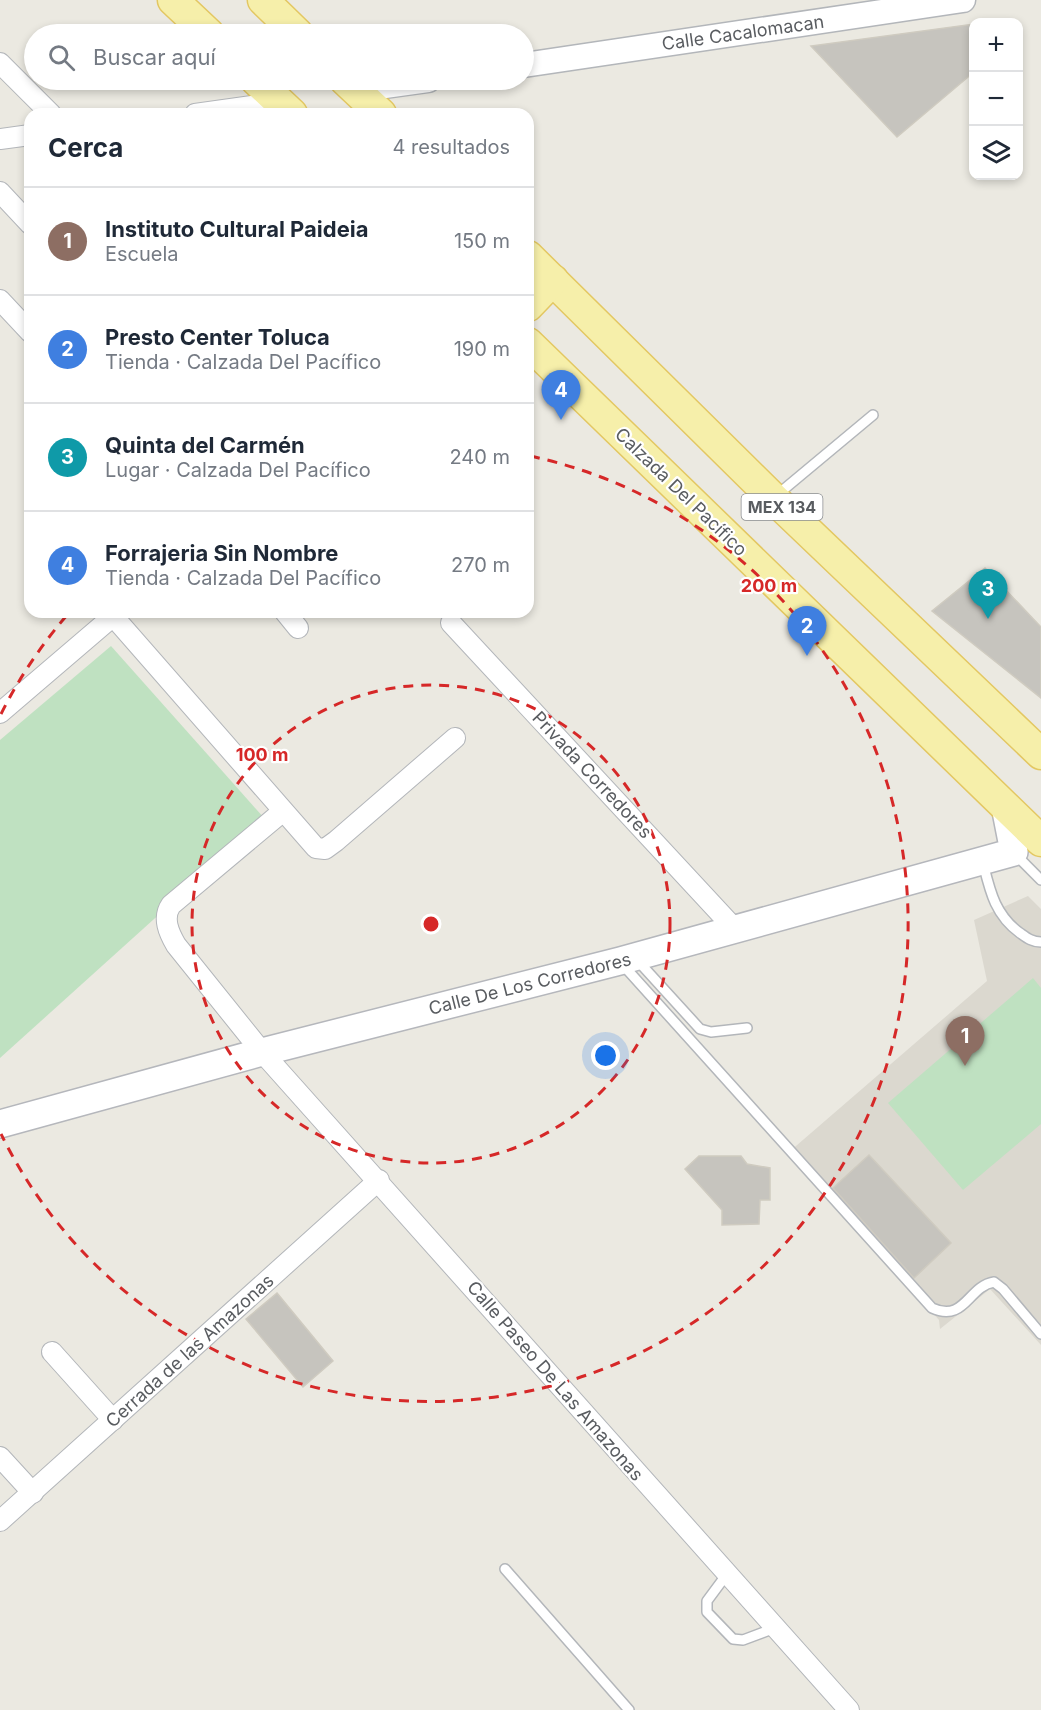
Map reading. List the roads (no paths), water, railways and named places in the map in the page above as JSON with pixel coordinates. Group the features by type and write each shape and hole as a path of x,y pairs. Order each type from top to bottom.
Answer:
{"main road":[{"path":"173,0 198,24"},
{"path":"263,0 288,24"},
{"path":"267,90 286,108"},
{"path":"355,90 375,108"},
{"name":"MEX 134","path":"534,262 773,498 1038,749"},
{"path":"534,300 553,280"},
{"name":"Calzada Del Pacífico","path":"534,349 1041,841"},
{"path":"1005,806 1014,852"},
{"name":"Calle De Los Corredores","path":"0,1124 262,1052 627,959 733,927 1014,852"}],"street":[{"name":"Calle Cacalomacan","path":"534,64 963,0"},
{"path":"0,63 24,87"},
{"path":"27,90 45,108"},
{"path":"0,139 24,136"},
{"path":"0,192 24,218"},
{"path":"0,300 24,326"},
{"path":"0,713 111,618"},
{"path":"119,618 313,846 325,849 455,738"},
{"path":"290,618 298,628"},
{"name":"Privada Corredores","path":"451,623 733,927"},
{"name":"Calle Paseo De Las Amazonas","path":"282,812 171,905 167,916 169,931 176,945 262,1052 379,1180 849,1710"},
{"name":"Cerrada de las Amazonas","path":"0,1521 379,1180"},
{"path":"52,1352 113,1420"},
{"path":"0,1457 33,1493"}],"lane":[{"path":"773,498 873,415"},
{"path":"1014,852 1041,880"},
{"path":"983,860 993,903 1007,924 1034,942 1041,942"},
{"path":"627,959 700,1029 711,1032 747,1028"},
{"path":"627,959 932,1308 949,1313 985,1285 994,1282 1004,1289 1041,1334"},
{"path":"505,1569 629,1710"},
{"path":"727,1574 707,1601 707,1612 733,1639 742,1640 775,1628"}],"place":[{"name":"Forrajeria Sin Nombre","path":"561,420"},
{"name":"Quinta del Carmén","path":"988,619"},
{"name":"Presto Center Toluca","path":"807,656"},
{"name":"Instituto Cultural Paideia","path":"965,1066"}]}
